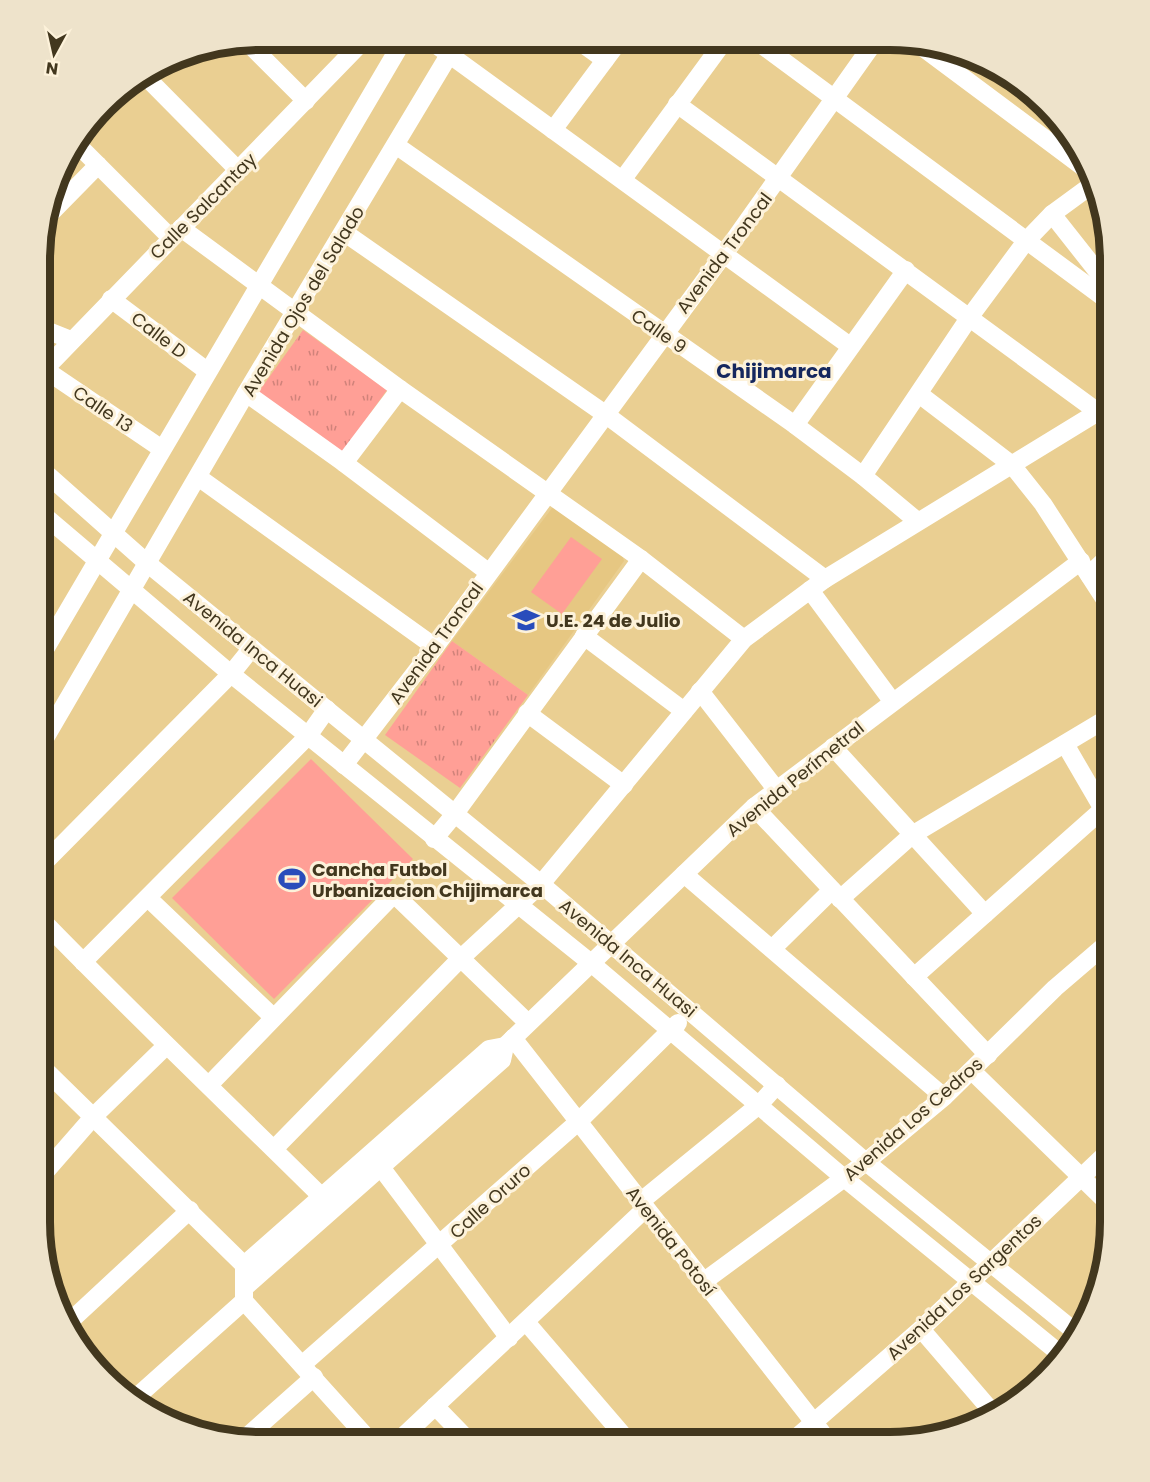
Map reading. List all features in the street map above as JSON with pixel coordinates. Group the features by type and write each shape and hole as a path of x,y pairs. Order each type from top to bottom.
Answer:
{"street":[{"path":"255,50 306,102"},
{"name":"Calle Salcantay","path":"50,363 355,50"},
{"path":"50,627 98,562 207,371 398,50"},
{"name":"Avenida Ojos del Salado","path":"50,730 246,393 345,233 452,50"},
{"path":"458,50 553,130 850,346"},
{"path":"592,50 605,60"},
{"path":"553,130 612,50"},
{"path":"623,179 718,50"},
{"path":"768,50 1100,295"},
{"name":"Avenida Troncal","path":"344,765 435,647 547,491 724,254 869,50"},
{"path":"932,54 1076,162"},
{"path":"150,81 238,170"},
{"path":"677,104 969,318 1100,405"},
{"name":"Calle 9","path":"397,146 795,425 863,476 916,520"},
{"path":"82,149 176,233 259,285 641,559 744,639"},
{"path":"57,207 98,165"},
{"path":"863,476 969,318 1026,241 1052,214 1087,188"},
{"path":"1052,214 1100,275"},
{"path":"345,233 605,414 825,579"},
{"path":"795,425 906,270"},
{"name":"Calle D","path":"111,299 207,371"},
{"path":"50,332 71,340"},
{"name":"Calle 13","path":"50,376 162,449"},
{"path":"344,463 400,388"},
{"path":"246,393 344,463 488,572"},
{"path":"919,394 1012,465 1100,592"},
{"path":"274,1149 461,958 516,904 541,884 744,639 825,579 916,520 1100,411"},
{"name":"Avenida Inca Huasi","path":"50,477 147,563 541,884 866,1162 992,1262 1071,1329"},
{"path":"198,477 435,647"},
{"name":"Avenida Inca Huasi","path":"50,521 231,674 591,963 844,1178 1056,1351"},
{"path":"434,839 454,815 641,559"},
{"name":"Avenida Perímetral","path":"509,1042 754,807 776,789 892,701 1100,560"},
{"path":"810,590 892,701"},
{"path":"584,636 684,711"},
{"path":"50,857 231,674 252,648"},
{"path":"700,691 776,789"},
{"path":"83,962 308,736 327,709"},
{"path":"528,713 624,785"},
{"path":"772,950 836,895 912,836 1100,723"},
{"path":"1065,744 1100,805"},
{"path":"832,747 985,914"},
{"path":"754,807 988,1055"},
{"path":"914,977 985,914 1100,823"},
{"path":"684,874 944,1097"},
{"path":"210,1085 273,1017 394,894 528,1023"},
{"path":"148,898 273,1017"},
{"path":"50,928 166,1046 210,1085 321,1196"},
{"name":"Avenida Los Cedros","path":"703,1282 866,1162 944,1097 1055,988 1100,949"},
{"name":"Calle Oruro","path":"250,1432 308,1371 441,1244 578,1122 690,1011"},
{"path":"139,1394 380,1166 502,1060 509,1042"},
{"path":"244,1265 489,1048 509,1042"},
{"name":"Avenida Potosí","path":"509,1042 578,1122 822,1432"},
{"path":"50,1166 94,1116 166,1046"},
{"path":"972,1071 1100,1196"},
{"path":"50,1074 244,1265 244,1294 362,1432"},
{"path":"408,1432 526,1322 642,1206 759,1105 777,1085"},
{"name":"Avenida Los Sargentos","path":"804,1432 921,1329 1100,1161"},
{"path":"380,1166 441,1244 509,1338"},
{"path":"73,1318 190,1210"},
{"path":"526,1322 617,1432"},
{"path":"921,1329 989,1408"},
{"path":"435,1406 460,1432"}],"shaded area":[{"path":"552,508 560,508 621,552 624,561 528,695 452,641"}],"green space":[{"path":"303,330 387,390 341,454 257,394"},
{"path":"571,537 602,559 562,614 531,592"},
{"path":"452,641 528,695 460,788 385,735"},
{"name":"Cancha Futbol Urbanizacion Chijimarca","path":"311,759 413,859 274,999 172,898"}],"place":[{"name":"U.E. 24 de Julio","path":"526,620"},
{"name":"Cancha Futbol Urbanizacion Chijimarca","path":"292,879"}],"district":[{"name":"Chijimarca","path":"774,371"}]}
